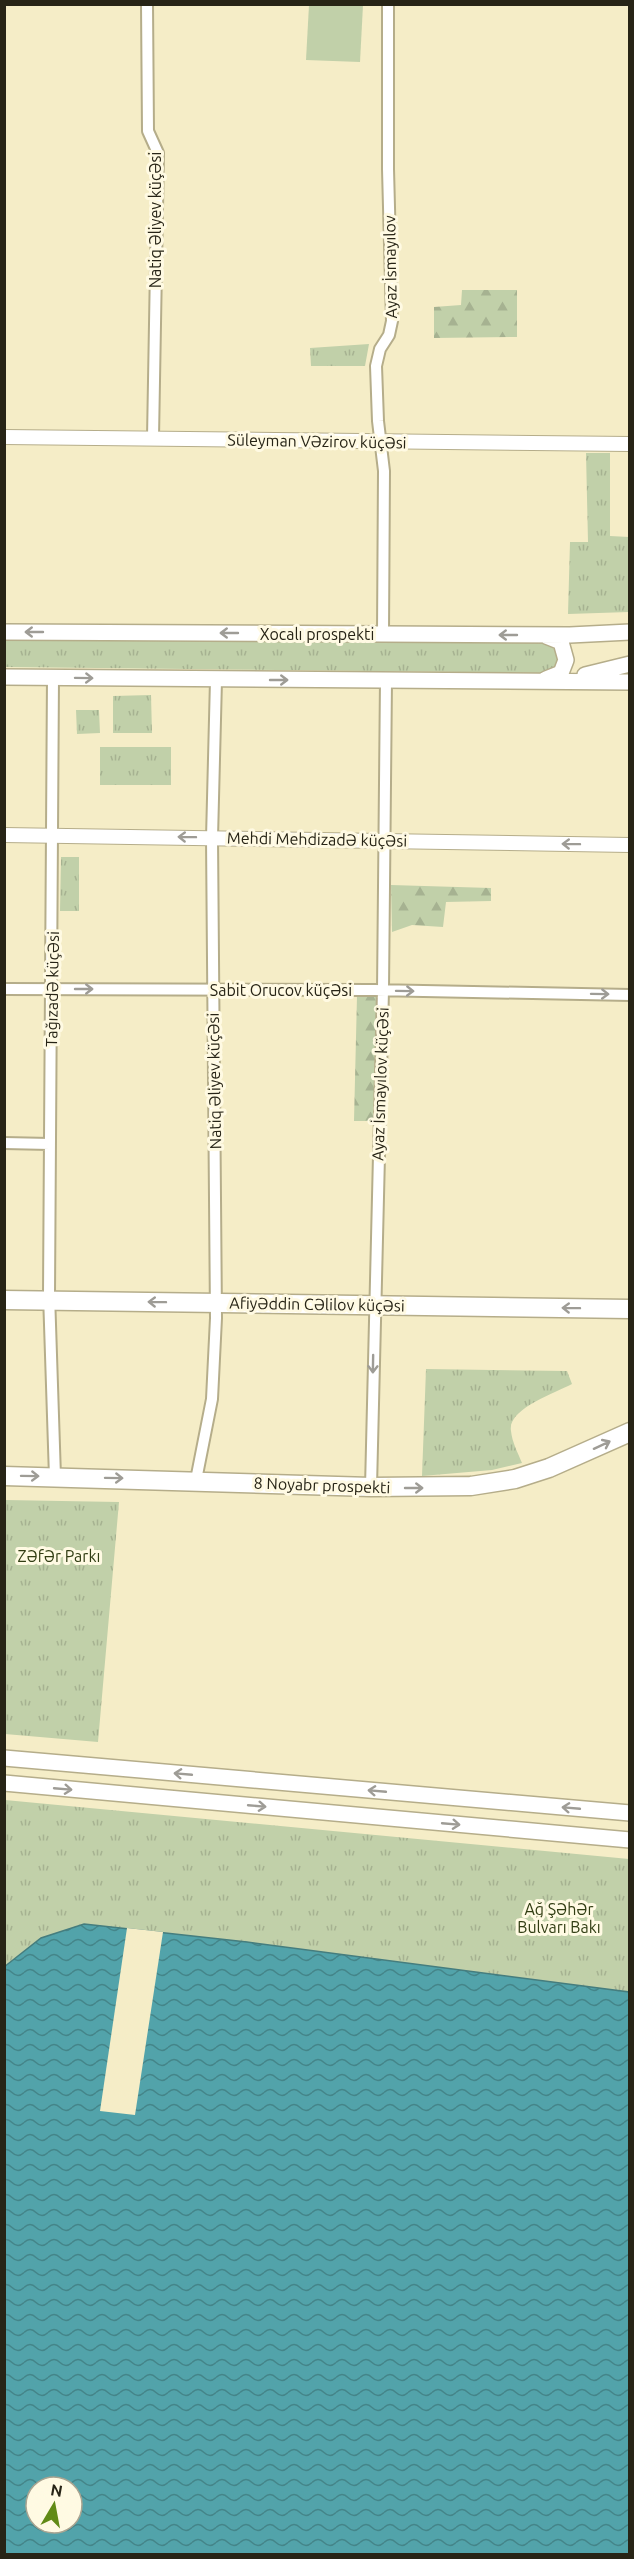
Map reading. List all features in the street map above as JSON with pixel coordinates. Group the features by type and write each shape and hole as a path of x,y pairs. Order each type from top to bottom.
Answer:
{"highway":[{"name":"Afiyəddin Cəlilov küçəsi","path":"4,1300 630,1309"},
{"name":"8 Noyabr prospekti","path":"4,1476 371,1487 454,1487 515,1479 568,1461 630,1432"}],"main road":[{"name":"Xocalı prospekti","path":"4,632 542,635 630,632"},
{"path":"540,680 561,673 566,660 561,642 542,635"},
{"path":"540,680 576,676 630,664"},
{"path":"4,677 630,682"},
{"path":"4,1758 630,1813"},
{"path":"4,1783 630,1840"}],"street":[{"name":"Natiq Əliyev küçəsi","path":"147,4 148,130 158,153 153,438"},
{"name":"Ayaz İsmayılov","path":"383,634 384,471 378,421 376,366 380,349 389,335 392,321 388,169 388,4"},
{"name":"Süleyman Vəzirov küçəsi","path":"4,437 630,444"},
{"name":"Tağızadə küçəsi","path":"53,677 53,988 49,1300 55,1477"},
{"name":"Natiq Əliyev küçəsi","path":"196,1480 212,1399 215,1303 212,838 216,680"},
{"name":"Ayaz İsmayılov küçəsi","path":"371,1487 383,990 386,680"},
{"name":"Mehdi Mehdizadə küçəsi","path":"4,835 630,845"},
{"name":"Sabit Orucov küçəsi","path":"4,989 383,990 630,995"},
{"path":"4,1143 50,1144"}],"green space":[{"path":"309,5 363,5 360,62 306,60"},
{"path":"462,290 517,290 517,337 434,338 434,307 461,305"},
{"path":"369,344 365,366 311,366 310,348"},
{"path":"586,453 610,453 610,536 629,537 629,612 568,614 570,542 588,542"},
{"path":"5,639 548,643 555,650 557,661 547,673 5,667"},
{"path":"151,695 152,733 113,733 113,696"},
{"path":"76,710 99,710 100,733 77,734"},
{"path":"100,747 171,747 171,785 100,785"},
{"path":"61,857 79,857 79,911 60,911"},
{"path":"391,885 491,888 491,901 446,902 443,927 412,925 392,932"},
{"path":"357,996 377,997 373,1121 354,1121"},
{"path":"426,1369 567,1371 572,1384 534,1403 516,1416 511,1431 522,1463 492,1470 422,1476"},
{"name":"Zəfər Parkı","path":"5,1500 119,1502 98,1742 5,1734"},
{"name":"Ağ Şəhər Bulvarı Bakı","path":"5,1800 629,1859 629,1992 247,1942 41,1938 5,1967"}],"water":[{"path":"84,1924 247,1942 629,1992 629,2554 5,2554 4,1967 41,1938"}],"pier":[{"path":"127,1928 163,1932 135,2115 100,2111"}]}
